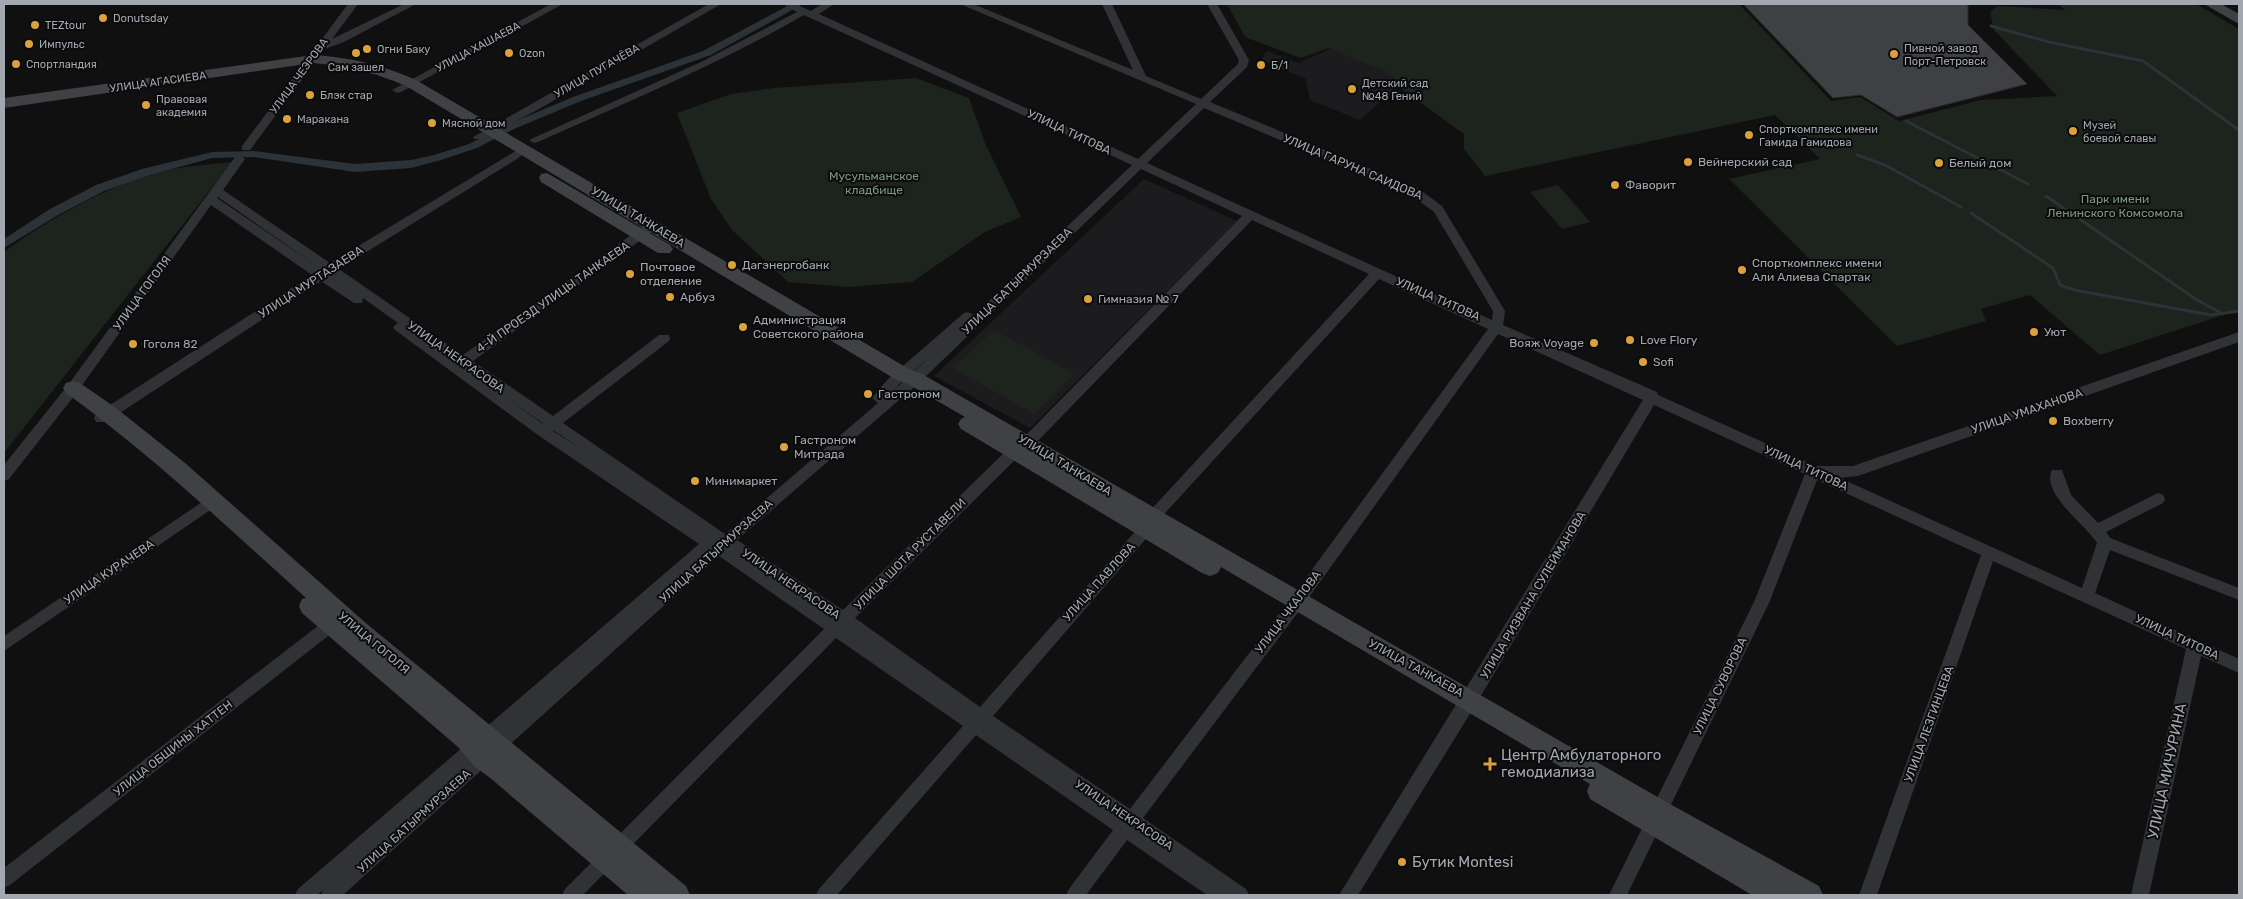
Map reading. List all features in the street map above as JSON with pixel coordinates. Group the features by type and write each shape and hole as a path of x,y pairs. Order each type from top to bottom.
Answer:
{"main road":[{"path":"2212,4 2239,20"},
{"name":"УЛИЦА ТАНКАЕВА","path":"313,58 379,81 404,86 491,136 524,149 646,231 1021,447 1149,524 1466,705 1656,817 1776,895"},
{"name":"УЛИЦА АГАСИЕВА","path":"4,104 313,58"},
{"name":"УЛИЦА АГАСИЕВА","path":"4,110 313,58"},
{"name":"УЛИЦА ГОГОЛЯ","path":"70,392 105,416 209,504 336,621 484,748 613,854 677,895"},
{"name":"УЛИЦА ТАНКАЕВА","path":"1656,817 1810,895"},
{"name":"УЛИЦА ГОГОЛЯ","path":"613,854 648,895"}],"street":[{"name":"УЛИЦА ЧЕЭРОВА","path":"246,148 353,4"},
{"path":"313,58 340,40 411,4"},
{"name":"УЛИЦА ХАШАЕВА","path":"404,86 558,4"},
{"name":"УЛИЦА ПУГАЧЁВА","path":"491,136 716,4"},
{"name":"УЛИЦА ТИТОВА","path":"789,4 1652,396 1813,472 2239,666"},
{"name":"УЛИЦА МУРТАЗАЕВА","path":"105,416 326,272 524,149 700,68 807,13 829,4"},
{"name":"УЛИЦА ГАРУНА САИДОВА","path":"965,4 1142,77 1427,199 1438,209 1497,307 1499,311 1498,326"},
{"path":"1107,4 1142,77"},
{"name":"УЛИЦА БАТЫРМУРЗАЕВА","path":"304,895 484,748 904,380 1139,164 1201,102 1243,64 1244,60 1212,4"},
{"path":"214,195 239,159"},
{"name":"УЛИЦА НЕКРАСОВА","path":"214,195 326,272 387,319 840,624 976,721 1128,824 1240,895"},
{"name":"УЛИЦА ГОГОЛЯ","path":"4,474 70,392 214,195"},
{"name":"УЛИЦА ШОТА РУСТАВЕЛИ","path":"571,895 840,624 1021,447 1250,215"},
{"name":"4-Й ПРОЕЗД УЛИЦЫ ТАНКАЕВА","path":"458,365 646,231"},
{"name":"УЛИЦА ПАВЛОВА","path":"825,895 1149,524 1378,272"},
{"name":"УЛИЦА ЧКАЛОВА","path":"1075,895 1293,607 1498,326"},
{"path":"547,427 664,338"},
{"name":"УЛИЦА УМАХАНОВА","path":"1813,472 1853,472 2239,338"},
{"name":"УЛИЦА РИЗВАНА СУЛЕЙМАНОВА","path":"1348,895 1466,705 1652,396"},
{"name":"УЛИЦА СУВОРОВА","path":"1618,895 1761,603 1813,472"},
{"path":"2057,474 2059,488 2066,501 2101,536 2239,594"},
{"path":"2087,596 2101,536 2158,499"},
{"name":"УЛИЦА КУРАЧЕВА","path":"4,644 209,504"},
{"name":"УЛИЦА ЛЕЗГИНЦЕВА","path":"1868,895 1989,552"},
{"name":"УЛИЦА ОБЩИНЫ ХАТТЕН","path":"4,879 336,621"},
{"name":"УЛИЦА МИЧУРИНА","path":"2140,895 2195,646"},
{"name":"УЛИЦА БАТЫРМУРЗАЕВА","path":"330,895 484,748"},
{"name":"УЛИЦА НЕКРАСОВА","path":"1128,824 1222,895"}],"shaded area":[{"name":"Детский сад №48 Гений","path":"1332,48 1408,78 1360,120 1310,100 1306,79 1261,60 1267,51 1299,63"},
{"name":"Гимназия № 7","path":"1144,179 1237,221 1030,428 934,376"}],"green space":[{"name":"Парк имени Ленинского Комсомола","path":"1227,4 1739,4 1831,101 1860,97 1899,121 1981,100 2057,96 1994,30 1990,12 1998,6 2066,10 2057,4 2196,4 2239,29 2239,310 2100,355 2030,295 1981,309 1986,321 1897,346 1729,179 1820,159 1775,115 1485,176 1464,149 1464,134 1403,90 1389,73 1328,48 1301,58 1245,37"},
{"name":"Мусульманское кладбище","path":"916,78 969,98 985,143 1021,217 985,232 912,282 849,287 788,282 732,230 711,199 677,113 731,94 774,88"},
{"path":"232,162 4,453 4,252 57,217 115,187 165,171"},
{"path":"1558,185 1590,222 1562,229 1530,192"},
{"path":"994,330 1075,374 1034,414 952,368"}],"building":[{"name":"Пивной завод Порт-Петровск","path":"1743,4 1968,4 1968,25 2027,84 1897,117 1861,95 1833,98"}],"waterway":[{"path":"4,244 54,212 100,188 146,172 212,155 254,154 355,168 411,164 437,158 473,146 510,127 577,99 707,53 798,4"},
{"path":"1991,26 2049,42 2143,61 2239,130"},
{"path":"1906,121 2028,184"},
{"path":"1857,155 1885,165 1961,207"},
{"path":"2046,196 2197,300 2222,313"},
{"path":"1971,213 2053,268 2060,285 2074,290 2211,315 2222,313"},
{"path":"2222,313 2239,311"}],"place":[{"name":"Donutsday","path":"103,18"},
{"name":"TEZtour","path":"35,25"},
{"name":"Импульс","path":"29,44"},
{"name":"Огни Баку","path":"367,49"},
{"name":"Сам зашел","path":"356,53"},
{"name":"Ozon","path":"509,53"},
{"name":"Пивной завод Порт-Петровск","path":"1894,54"},
{"name":"Спортландия","path":"16,64"},
{"name":"Б/1","path":"1261,65"},
{"name":"Детский сад №48 Гений","path":"1352,89"},
{"name":"Блэк стар","path":"310,95"},
{"name":"Правовая академия","path":"146,105"},
{"name":"Маракана","path":"287,119"},
{"name":"Мясной дом","path":"432,123"},
{"name":"Музей боевой славы","path":"2073,131"},
{"name":"Спорткомплекс имени Гамида Гамидова","path":"1749,135"},
{"name":"Вейнерский сад","path":"1688,162"},
{"name":"Белый дом","path":"1939,163"},
{"name":"Фаворит","path":"1615,185"},
{"name":"Дагэнергобанк","path":"732,265"},
{"name":"Спорткомплекс имени Али Алиева Спартак","path":"1742,270"},
{"name":"Почтовое отделение","path":"630,274"},
{"name":"Арбуз","path":"670,297"},
{"name":"Гимназия № 7","path":"1088,299"},
{"name":"Администрация Советского района","path":"743,327"},
{"name":"Уют","path":"2034,332"},
{"name":"Love Flory","path":"1630,340"},
{"name":"Вояж Voyage","path":"1594,343"},
{"name":"Гоголя 82","path":"133,344"},
{"name":"Sofi","path":"1643,362"},
{"name":"Гастроном","path":"868,394"},
{"name":"Boxberry","path":"2053,421"},
{"name":"Гастроном Митрада","path":"784,447"},
{"name":"Минимаркет","path":"695,481"},
{"name":"Центр Амбулаторного гемодиализа","path":"1490,764"},
{"name":"Бутик Montesi","path":"1402,862"}]}
